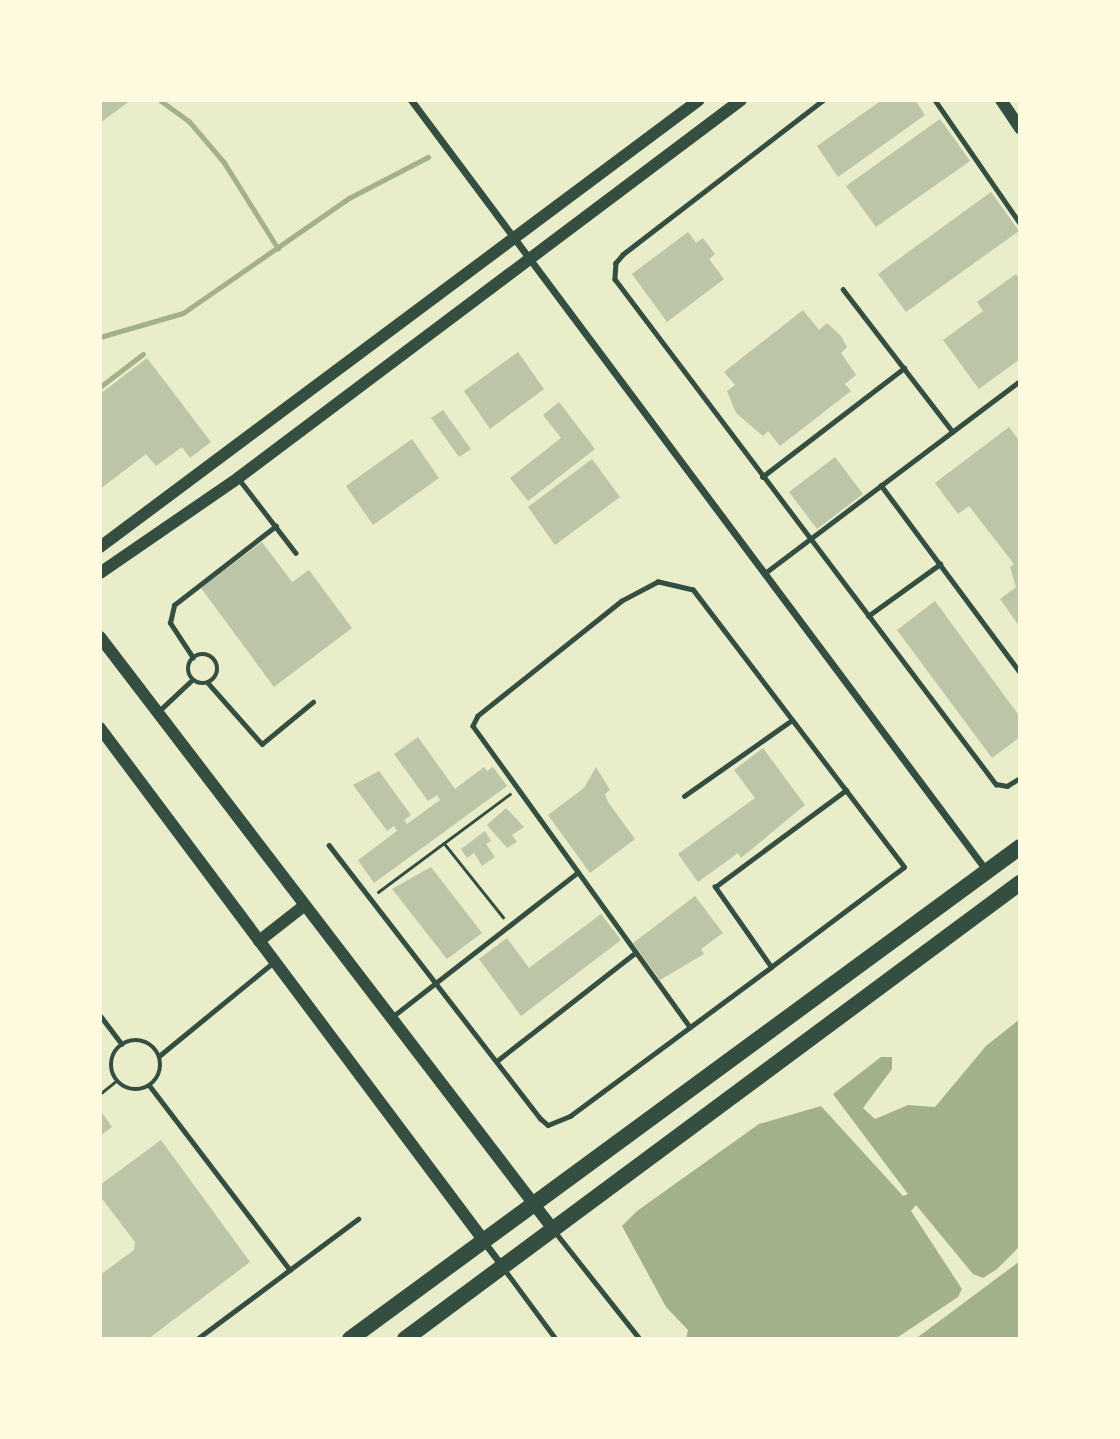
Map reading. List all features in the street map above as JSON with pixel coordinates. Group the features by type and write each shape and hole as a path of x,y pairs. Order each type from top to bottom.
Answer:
{"highway":[{"path":"350,1339 1020,847"},
{"path":"405,1339 1020,883"}],"street":[{"path":"411,100 987,871"},
{"path":"100,547 699,100"},
{"path":"100,573 238,478 741,100"},
{"path":"1001,100 1020,128"},
{"path":"100,637 553,1229"},
{"path":"100,728 503,1267"},
{"path":"259,941 305,905"}],"lane":[{"path":"824,100 623,255 614,271 633,308 996,784 1007,786 1020,778"},
{"path":"935,100 1020,223"},
{"path":"843,289 953,432"},
{"path":"762,477 904,368"},
{"path":"765,573 1020,381"},
{"path":"238,478 296,553"},
{"path":"881,485 1020,672"},
{"path":"193,657 170,623 174,605 275,526"},
{"path":"868,616 940,564"},
{"path":"329,845 541,1119 548,1125 556,1124 690,1027 904,867 693,590 658,582 622,601 474,720 475,732 690,1027"},
{"path":"193,657 206,654 216,661 218,672 209,684"},
{"path":"192,680 188,667 193,657"},
{"path":"159,712 192,680"},
{"path":"192,680 209,684 262,744 313,702"},
{"path":"684,796 792,720"},
{"path":"771,967 715,887 846,790"},
{"path":"391,1018 577,873"},
{"path":"498,1060 635,953"},
{"path":"159,1056 275,962"},
{"path":"100,1015 122,1044"},
{"path":"131,1040 147,1042 159,1056 159,1075 150,1086 135,1091 116,1081 110,1064 122,1044 131,1040"},
{"path":"150,1086 290,1270"},
{"path":"197,1339 358,1219"},
{"path":"553,1229 640,1339"},
{"path":"503,1267 556,1339"}],"path":[{"path":"369,898 516,790"},
{"path":"444,843 510,925"},
{"path":"100,1094 116,1081"}],"shaded area":[{"path":"1020,1019 1020,1246 997,1269 983,1278 973,1274 916,1205 911,1211 962,1289 958,1297 895,1339 686,1339 688,1330 666,1307 622,1226 637,1211 759,1124 821,1106 903,1196 908,1194 833,1094 881,1057 892,1057 892,1069 863,1108 875,1119 908,1105 935,1107 986,1046"},
{"path":"1020,1261 1020,1339 915,1339 922,1334"}],"building":[{"path":"100,100 131,100 100,123"},
{"path":"882,100 915,100 925,115 838,177 817,146"},
{"path":"940,119 970,161 876,227 846,186"},
{"path":"991,192 1019,231 906,312 878,274"},
{"path":"688,232 696,243 703,238 715,254 709,259 724,279 667,322 632,274"},
{"path":"1016,274 1020,280 1020,359 979,389 943,340 983,311 977,302"},
{"path":"803,310 819,330 827,323 841,336 847,347 841,353 856,375 845,384 851,391 780,446 768,431 763,436 736,413 727,391 735,385 724,372"},
{"path":"518,352 544,389 490,429 464,391"},
{"path":"147,358 211,442 190,458 182,447 156,466 146,454 100,489 100,394"},
{"path":"559,402 595,449 528,501 510,478 561,438 543,415"},
{"path":"443,410 471,449 459,457 431,418"},
{"path":"1009,427 1020,442 1020,627 1000,599 1016,587 1010,567 1014,564 969,506 958,514 935,483"},
{"path":"412,439 439,478 373,525 346,486"},
{"path":"835,457 863,494 817,529 789,492"},
{"path":"592,459 620,497 555,545 528,507"},
{"path":"262,542 292,582 309,570 352,628 274,687 201,588"},
{"path":"935,601 1020,717 1020,737 992,758 897,630"},
{"path":"418,737 455,789 484,767 487,771 493,767 507,786 374,883 358,860 397,831 394,826 387,831 353,785 379,771 411,815 404,820 407,824 440,800 437,795 428,801 394,754"},
{"path":"763,748 805,805 741,858 738,853 698,882 678,854 755,798 734,770"},
{"path":"596,767 610,790 605,794 608,802 635,839 590,873 548,815 584,788"},
{"path":"506,808 524,827 512,835 517,842 507,848 487,825"},
{"path":"485,831 491,841 486,844 495,857 482,866 474,853 467,858 461,849"},
{"path":"431,867 482,933 447,959 392,889"},
{"path":"695,896 723,933 701,949 704,954 660,980 633,943"},
{"path":"601,914 621,940 521,1016 479,959 507,938 529,968"},
{"path":"100,1110 112,1127 100,1136"},
{"path":"161,1140 250,1262 148,1339 100,1339 100,1275 134,1250 135,1242 100,1196 100,1185"}],"waterway":[{"path":"160,100 189,121 224,162 278,248"},
{"path":"100,337 183,313 349,198 428,157"},
{"path":"100,387 143,354"}]}
